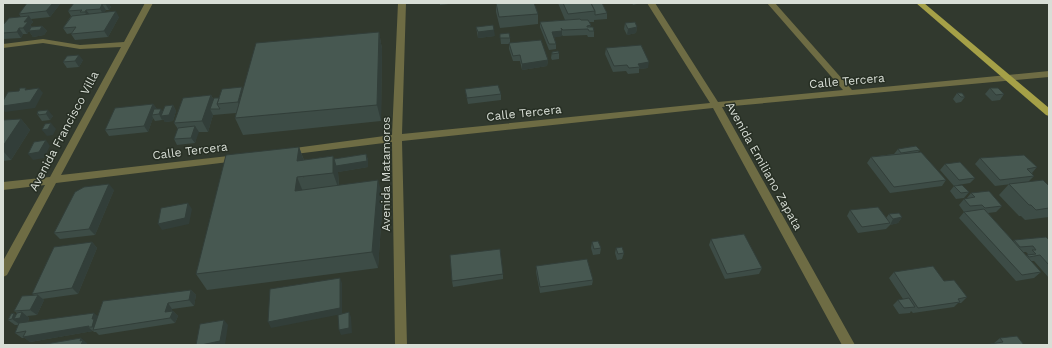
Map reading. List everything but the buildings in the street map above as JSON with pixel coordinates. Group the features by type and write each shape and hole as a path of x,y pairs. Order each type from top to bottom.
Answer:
{"main road":[{"path":"920,3 1049,113"}],"street":[{"name":"Avenida Francisco Villa","path":"3,272 149,3"},
{"name":"Avenida Matamoros","path":"401,345 397,138 402,3"},
{"name":"Avenida Emiliano Zapata","path":"651,3 716,105 849,345"},
{"path":"771,3 850,93"},
{"path":"3,46 43,41 80,47 127,44"},
{"name":"Calle Tercera","path":"280,152 397,138 716,105 1049,74"},
{"name":"Calle Tercera","path":"3,186 249,156"}]}
